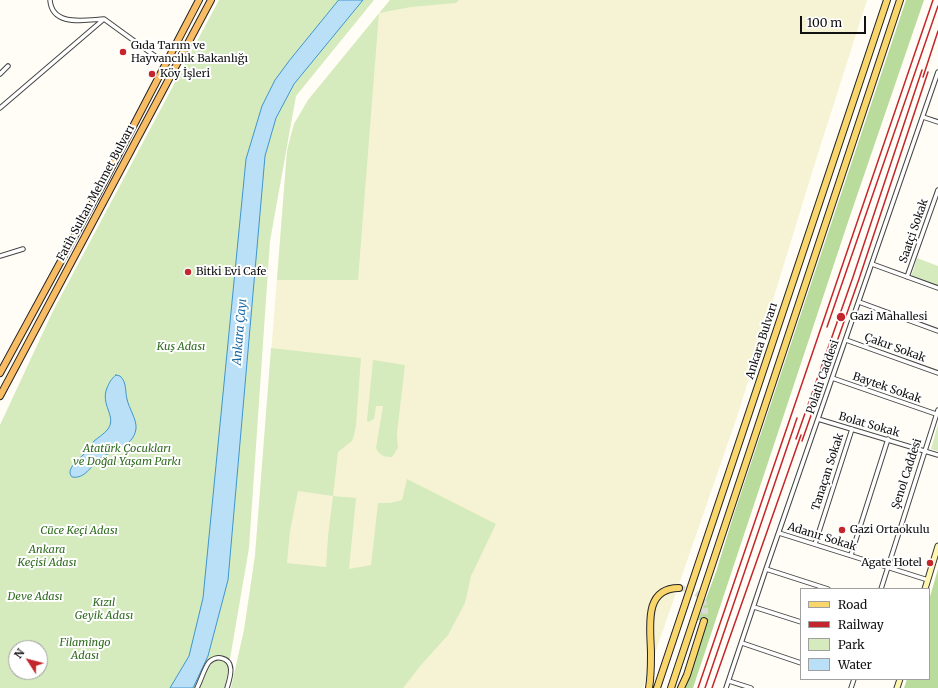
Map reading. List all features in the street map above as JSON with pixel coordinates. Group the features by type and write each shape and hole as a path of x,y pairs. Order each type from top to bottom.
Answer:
{"highway":[{"name":"Fatih Sultan Mehmet Bulvarı","path":"0,374 167,64 199,0"},
{"name":"Fatih Sultan Mehmet Bulvarı","path":"0,396 211,0"}],"main road":[{"name":"Ankara Bulvarı","path":"658,688 887,0"},
{"name":"Ankara Bulvarı","path":"671,688 900,0"},
{"path":"925,588 938,546"},
{"path":"649,688 651,660 650,612 660,595 670,589 680,588"},
{"path":"681,688 687,675 704,621"}],"street":[{"path":"50,0 54,13 59,18 73,20 104,19 167,64"},
{"path":"0,108 104,19"},
{"path":"0,74 8,66"},
{"name":"Polatlı Caddesi","path":"726,688 778,533 938,73"},
{"path":"923,117 938,122"},
{"name":"Saatçi Sokak","path":"907,277 938,190"},
{"path":"0,256 23,249"},
{"path":"872,264 938,288"},
{"path":"859,302 938,331"},
{"name":"Çakır Sokak","path":"846,340 938,373"},
{"name":"Baytek Sokak","path":"832,378 937,412"},
{"name":"Şenol Caddesi","path":"881,588 937,412"},
{"name":"Bolat Sokak","path":"818,419 938,455"},
{"name":"Tanaçan Sokak","path":"815,544 852,429"},
{"path":"851,555 888,439"},
{"name":"Adanır Sokak","path":"778,533 928,580"},
{"path":"766,569 825,588"},
{"path":"754,606 800,622"},
{"path":"742,643 800,663"},
{"path":"197,688 208,664 215,659 220,658 227,661 231,668 227,688"},
{"path":"729,681 751,688"}],"shaded area":[{"path":"390,0 867,0 738,414 643,688 231,688 244,630 255,556 287,151 290,137 294,124 308,100"}],"green space":[{"name":"Atatürk Çocukları ve Doğal Yaşam Parkı","path":"219,0 374,0 296,96 270,241 249,548 225,688 0,688 0,425 53,311"},
{"path":"390,0 459,0 456,3 411,7 379,13"},
{"path":"906,0 924,0 849,219 693,688 685,688 707,621 698,620 716,572 734,514"},
{"path":"379,13 358,280 277,280 287,151 294,124 308,100"},
{"path":"917,258 938,266 938,286 911,277"},
{"path":"271,348 361,358 356,426 352,441 338,452 333,496 356,498 349,569 371,565 378,503 390,503 402,500 407,479 496,524 471,576 465,603 448,635 403,688 231,688 244,630 255,556","holes":["298,491 333,496 326,567 287,563 290,531"]},
{"path":"373,360 405,365 397,433 398,448 392,457 382,456 376,448 383,406 376,406 374,419 368,422 367,420"},
{"path":"938,424 938,451 931,449"},
{"path":"938,569 938,688 904,688 907,680 930,680 930,597"}],"water":[{"name":"Ankara Çayı","path":"339,0 363,0 294,84 276,118 265,156 228,580 208,656 193,688 170,688 189,656 203,598 246,159 262,106 275,80"},
{"path":"116,375 122,378 125,384 126,396 136,425 134,435 131,440 121,448 99,459 87,472 77,477 72,477 70,470 75,463 88,450 94,441 108,429 111,420 105,400 105,394 109,383"}],"tunnel":[{"path":"679,588 692,591 701,597 705,607 704,621"}],"railway":[{"path":"698,688 933,0"},
{"path":"827,327 938,6"},
{"path":"923,77 938,31"},
{"path":"796,439 853,277 922,70"},
{"path":"802,441 859,279 928,72"},
{"path":"705,688 797,418"},
{"path":"712,688 801,435"}],"place":[{"name":"Gıda Tarım ve Hayvancılık Bakanlığı","path":"123,52"},
{"name":"Köy İşleri","path":"152,74"},
{"name":"Bitki Evi Cafe","path":"188,272"},
{"name":"Gazi Mahallesi","path":"841,317"},
{"name":"Gazi Ortaokulu","path":"842,530"},
{"name":"Agate Hotel","path":"930,563"}],"park label":[{"name":"Kuş Adası","path":"181,347"},
{"name":"Cüce Keçi Adası","path":"79,531"},
{"name":"Ankara Keçisi Adası","path":"47,556"},
{"name":"Deve Adası","path":"35,597"},
{"name":"Kızıl Geyik Adası","path":"104,609"},
{"name":"Filamingo Adası","path":"85,649"}]}
